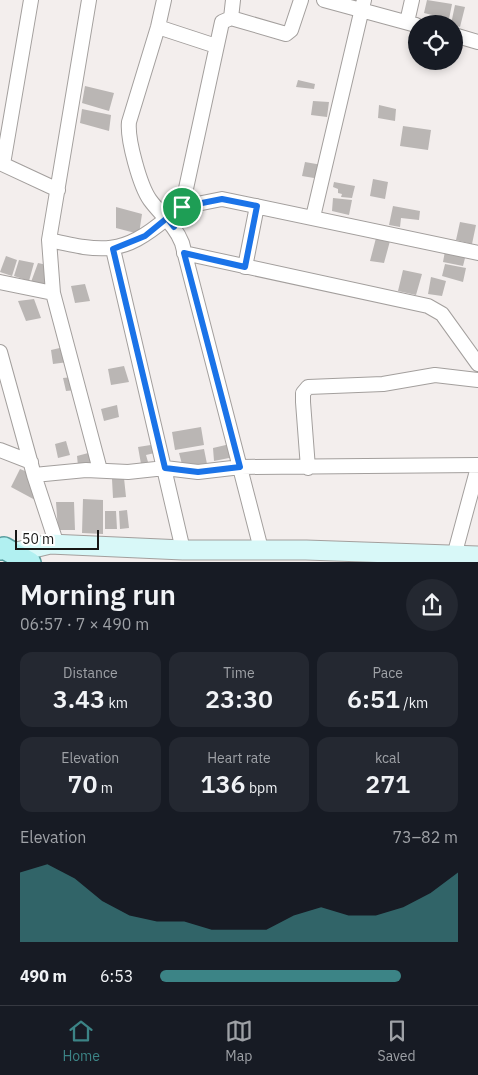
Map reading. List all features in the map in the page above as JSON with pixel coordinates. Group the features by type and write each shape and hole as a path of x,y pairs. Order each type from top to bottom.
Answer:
{"street":[{"path":"31,0 1,164 58,190"},
{"path":"89,0 49,240 53,293 100,470"},
{"path":"164,0 158,27 128,128 144,190 170,223 184,253 261,549"},
{"path":"231,18 233,0"},
{"path":"49,240 90,249 113,249 170,223 182,207 222,22 231,18 286,34 291,30 301,0"},
{"path":"324,0 363,5 408,22"},
{"path":"412,0 412,15"},
{"path":"313,217 363,5"},
{"path":"158,27 216,46"},
{"path":"463,38 478,42"},
{"path":"182,207 222,199 478,253"},
{"path":"245,267 257,206"},
{"path":"113,249 165,468 191,554"},
{"path":"184,253 435,309 442,314 478,364"},
{"path":"0,282 53,293"},
{"path":"0,352 3,378 57,544"},
{"path":"308,468 303,402 303,394 308,387 382,384 435,375 478,380"},
{"path":"0,450 32,468 128,472 165,468 198,472 240,467 478,466 454,556"},
{"path":"9,550 44,544 57,544 191,554 261,549 478,556"}],"building":[{"path":"427,0 452,4 450,15 424,13"},
{"path":"455,5 465,7 463,15 453,15"},
{"path":"298,80 315,84 314,89 296,87"},
{"path":"85,86 114,93 109,111 82,103"},
{"path":"313,101 329,102 327,117 311,115"},
{"path":"379,105 396,109 395,121 378,118"},
{"path":"82,109 111,115 109,131 80,123"},
{"path":"403,126 431,130 428,150 400,146"},
{"path":"305,162 322,165 320,179 302,176"},
{"path":"373,179 388,182 385,199 370,196"},
{"path":"334,182 355,186 352,198 341,197 342,194 338,193 338,189 333,187"},
{"path":"333,198 352,200 349,215 332,211"},
{"path":"393,206 420,211 419,220 401,218 400,227 389,225"},
{"path":"116,207 142,214 139,234 116,228"},
{"path":"460,222 476,225 472,244 456,240"},
{"path":"376,238 390,241 384,263 370,261"},
{"path":"445,251 466,254 463,266 443,262"},
{"path":"6,256 17,260 12,276 0,272"},
{"path":"19,260 34,263 29,281 14,276"},
{"path":"38,263 47,265 50,289 31,282"},
{"path":"445,264 466,268 463,282 442,276"},
{"path":"403,270 422,274 416,295 398,291"},
{"path":"431,277 446,281 442,296 428,294"},
{"path":"85,284 90,301 75,303 71,286"},
{"path":"34,299 41,318 26,321 18,301"},
{"path":"64,347 68,362 53,364 51,350"},
{"path":"124,366 129,382 111,385 108,369"},
{"path":"73,377 76,390 66,391 63,378"},
{"path":"117,405 119,417 104,421 101,409"},
{"path":"201,427 204,445 175,450 172,432"},
{"path":"66,441 70,455 58,458 55,444"},
{"path":"157,444 159,452 146,455 148,462 141,464 138,447"},
{"path":"230,444 234,457 214,461 213,448"},
{"path":"204,449 207,464 183,468 179,453"},
{"path":"92,452 95,461 78,466 77,456"},
{"path":"20,469 30,473 37,501 11,487"},
{"path":"124,478 126,497 113,498 112,479"},
{"path":"83,499 103,500 103,534 82,533"},
{"path":"56,502 74,502 75,530 58,530"},
{"path":"127,510 129,528 120,529 119,511"},
{"path":"105,511 116,511 117,529 105,529"}],"route":[{"path":"222,199 257,206 245,267 184,253 240,467 198,472 165,468 113,249 139,240 167,218 174,227 182,207 222,199"}]}
